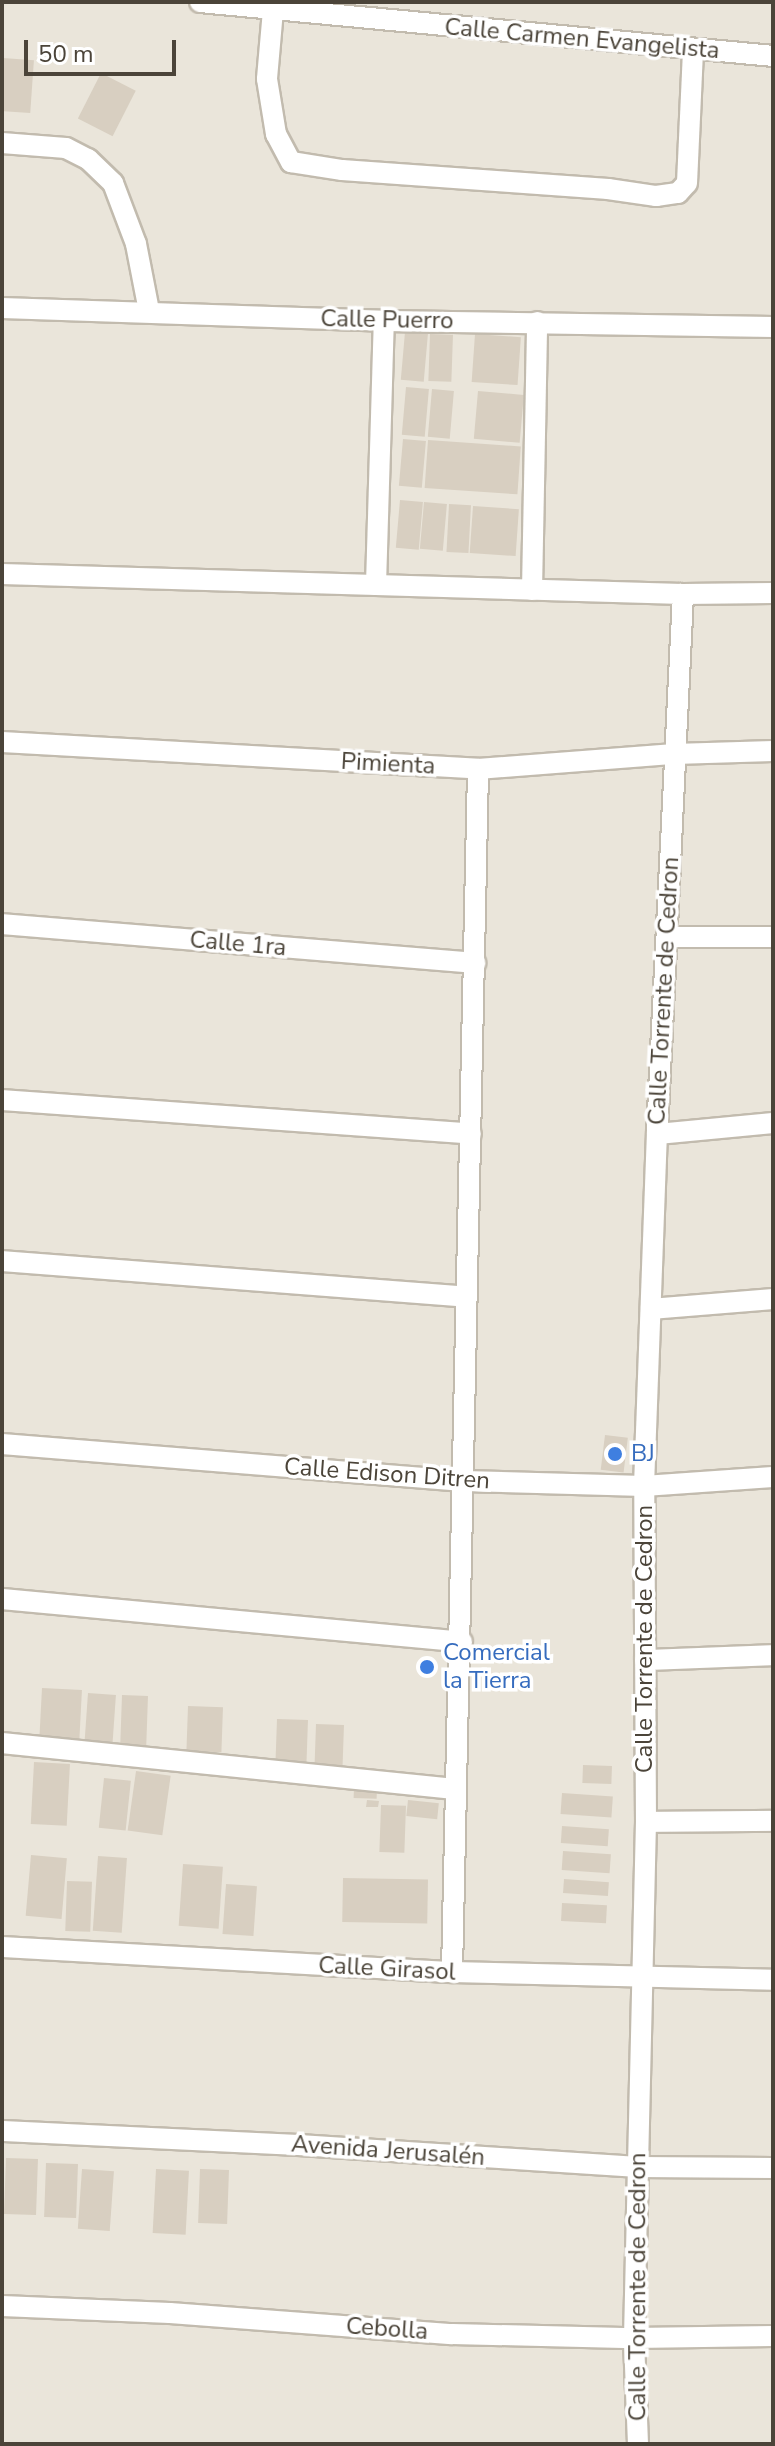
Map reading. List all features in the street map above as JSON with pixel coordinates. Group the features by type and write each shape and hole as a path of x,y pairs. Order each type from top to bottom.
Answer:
{"street":[{"name":"Calle Carmen Evangelista","path":"200,2 773,56"},
{"path":"265,6 267,79 276,134 291,162 342,170 608,189 656,196 678,193 687,183 693,49"},
{"path":"2,143 66,148 88,159 113,183 136,244 149,311"},
{"name":"Calle Puerro","path":"2,308 384,321 773,327"},
{"path":"376,585 384,321"},
{"path":"532,590 537,322"},
{"path":"2,574 683,594 773,593"},
{"name":"Calle Torrente de Cedron","path":"638,2444 634,2338 646,1822 644,1486 683,594"},
{"name":"Pimienta","path":"2,742 478,769 674,754 773,751"},
{"path":"452,1972 455,1789 462,1642 478,769"},
{"name":"Calle 1ra","path":"2,924 475,963"},
{"path":"668,937 773,937"},
{"path":"2,1100 471,1134"},
{"path":"657,1134 773,1123"},
{"path":"2,1261 467,1297"},
{"path":"651,1309 773,1299"},
{"name":"Calle Edison Ditren","path":"2,1444 464,1481 644,1486 773,1477"},
{"path":"2,1599 462,1642"},
{"path":"645,1660 773,1655"},
{"path":"2,1743 455,1789"},
{"path":"646,1822 773,1821"},
{"name":"Calle Girasol","path":"2,1947 452,1972 773,1980"},
{"name":"Avenida Jerusalén","path":"2,2131 299,2145 638,2167 773,2168"},
{"name":"Cebolla","path":"2,2306 170,2313 452,2334 634,2338 773,2336"}],"shaded area":[{"path":"2,2 773,2 773,2444 2,2444"}],"building":[{"path":"3,58 34,60 30,113 2,111"},
{"path":"101,73 136,91 113,136 78,118"},
{"path":"405,332 428,334 424,382 401,380"},
{"path":"430,334 453,335 451,382 428,381"},
{"path":"475,334 521,337 518,385 472,382"},
{"path":"406,387 429,389 425,437 402,435"},
{"path":"432,389 454,391 450,439 428,437"},
{"path":"478,391 524,395 520,443 474,439"},
{"path":"403,439 426,441 422,488 399,486"},
{"path":"428,440 521,446 517,494 425,488"},
{"path":"400,500 423,502 419,550 396,548"},
{"path":"424,502 447,504 443,551 420,549"},
{"path":"449,504 471,505 468,553 446,552"},
{"path":"473,506 519,509 516,556 470,553"},
{"name":"BJ","path":"605,1435 628,1438 624,1473 601,1470"},
{"path":"42,1688 82,1690 79,1744 39,1742"},
{"path":"88,1693 116,1695 112,1747 84,1745"},
{"path":"122,1695 148,1696 146,1749 120,1748"},
{"path":"188,1706 223,1707 221,1752 186,1751"},
{"path":"277,1719 308,1720 306,1769 275,1768"},
{"path":"316,1724 344,1725 343,1767 315,1766"},
{"path":"34,1762 70,1764 67,1826 31,1824"},
{"path":"583,1765 612,1766 611,1784 582,1783"},
{"path":"136,1771 171,1776 162,1835 128,1830"},
{"path":"104,1778 131,1781 126,1831 99,1828"},
{"path":"354,1787 377,1788 377,1799 354,1798"},
{"path":"562,1793 613,1797 611,1818 561,1814"},
{"path":"367,1800 379,1801 378,1807 366,1807"},
{"path":"408,1800 439,1803 437,1819 406,1816"},
{"path":"381,1805 406,1806 404,1853 379,1852"},
{"path":"562,1826 609,1829 608,1846 561,1843"},
{"path":"563,1851 611,1854 610,1873 562,1870"},
{"path":"31,1855 67,1858 62,1919 26,1916"},
{"path":"98,1856 127,1858 122,1933 93,1931"},
{"path":"183,1864 223,1867 219,1929 179,1926"},
{"path":"343,1878 428,1879 427,1923 342,1922"},
{"path":"564,1879 609,1882 608,1896 563,1893"},
{"path":"67,1881 92,1882 90,1932 65,1931"},
{"path":"226,1884 257,1886 253,1936 223,1934"},
{"path":"562,1903 607,1905 606,1923 561,1921"},
{"path":"6,2158 38,2159 36,2215 4,2214"},
{"path":"46,2163 78,2164 76,2218 44,2217"},
{"path":"82,2169 114,2171 110,2231 78,2229"},
{"path":"156,2169 189,2171 186,2235 153,2233"},
{"path":"200,2169 229,2170 227,2224 198,2223"}],"place":[{"name":"BJ","path":"615,1454"},
{"name":"Comercial la Tierra","path":"427,1667"}]}
